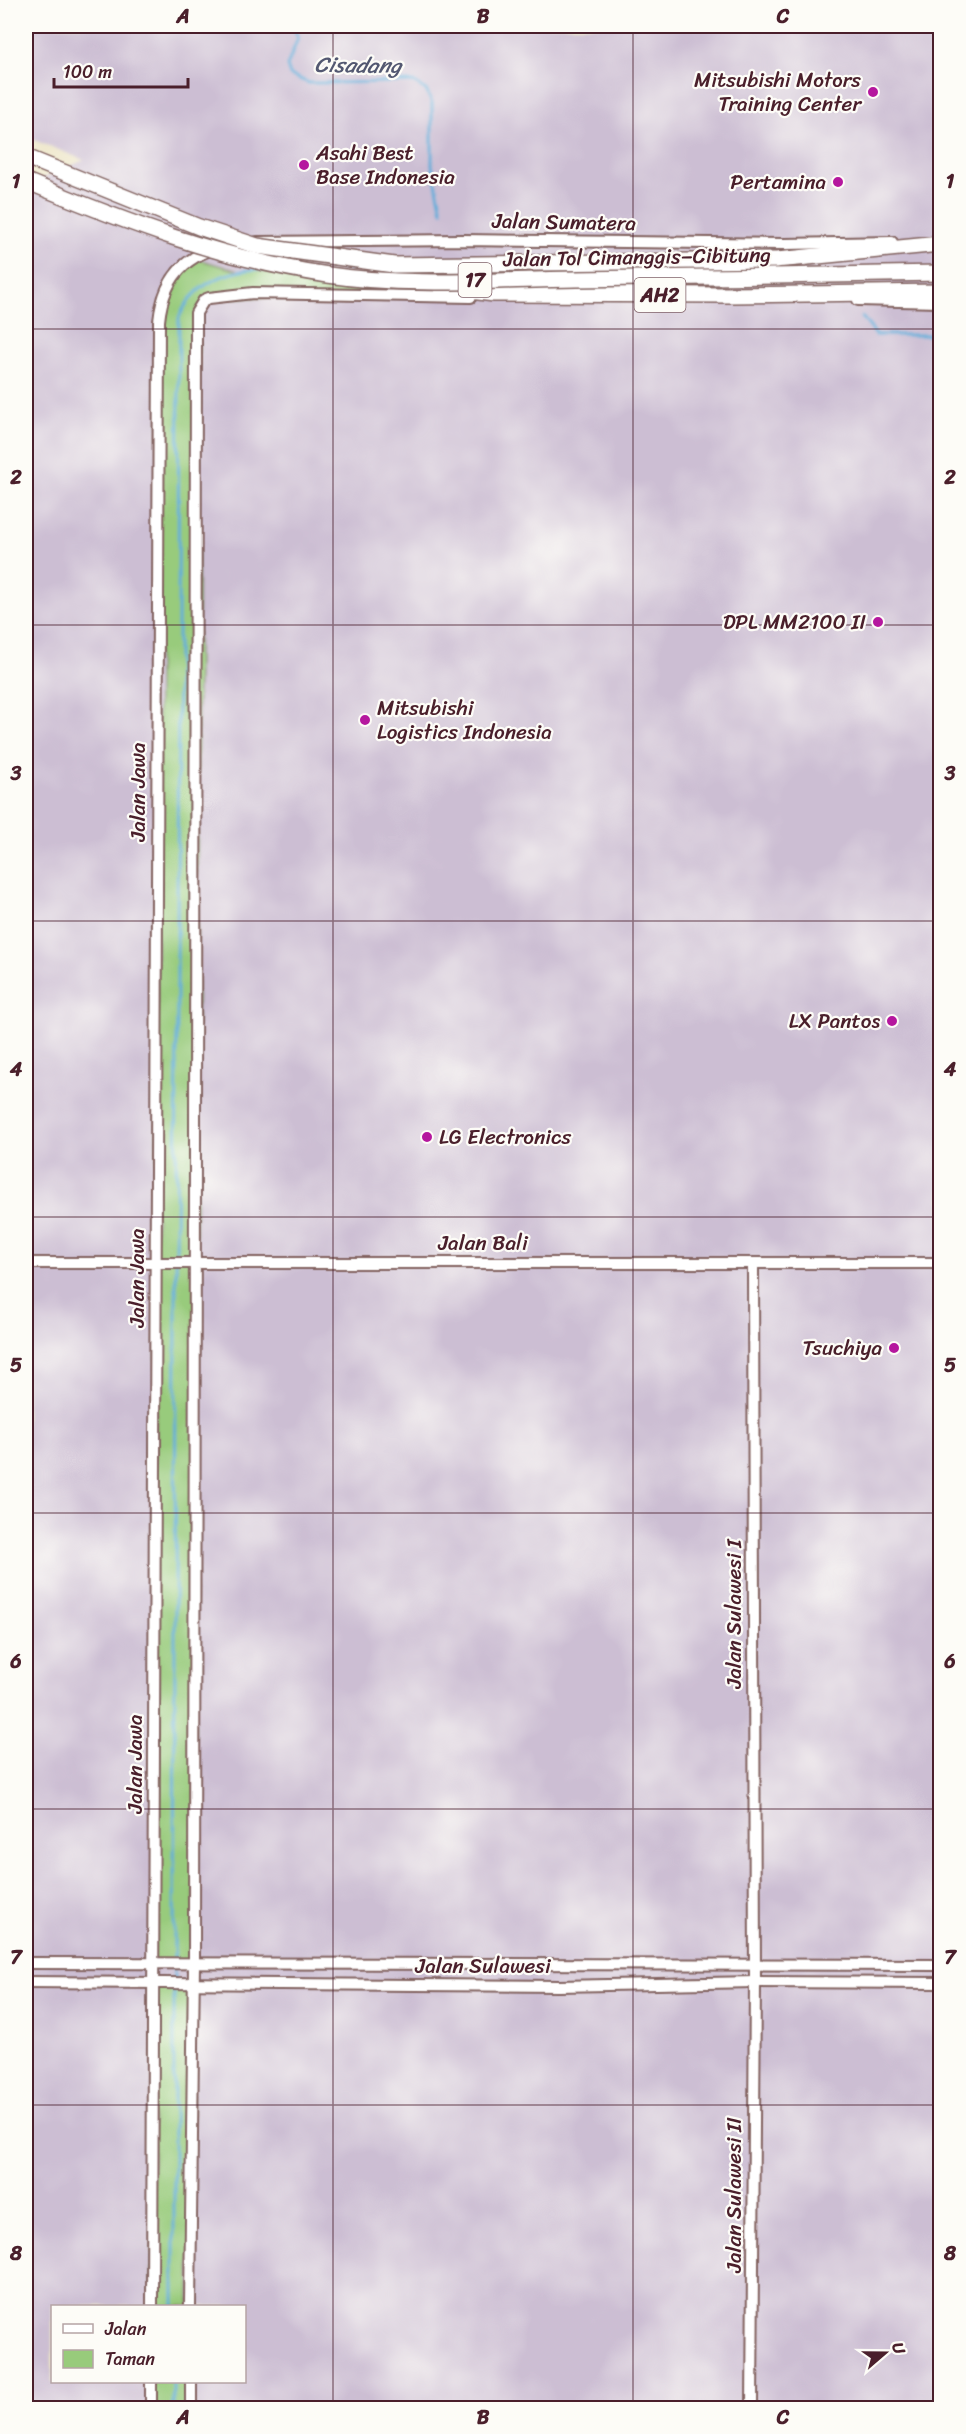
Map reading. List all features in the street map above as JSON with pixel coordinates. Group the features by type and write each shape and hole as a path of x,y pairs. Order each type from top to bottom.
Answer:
{"highway":[{"name":"Jalan Tol Cimanggis–Cibitung","path":"26,157 199,227 257,246 337,259 394,265 777,260"},
{"name":"Jalan Tol Cimanggis–Cibitung","path":"26,181 122,221 188,244 255,261 329,275 380,280 461,280 940,273"},
{"path":"777,260 940,243"},
{"name":"17","path":"777,260 940,253"},
{"name":"AH2","path":"380,280 494,294 729,295 940,292"}],"street":[{"name":"Jalan Sumatera","path":"189,260 227,245 273,240 736,244 940,243"},
{"name":"Jalan Jawa","path":"152,2305 158,1983 159,321 167,285 176,272 189,260"},
{"path":"190,2305 190,1263 196,314 204,300 209,298 253,293 376,297 756,298 940,302"},
{"name":"Jalan Bali","path":"26,1263 940,1263"},
{"name":"Jalan Sulawesi I","path":"753,1263 755,1982"},
{"name":"Jalan Sulawesi","path":"26,1963 940,1965"},
{"name":"Jalan Sulawesi","path":"26,1983 559,1986 755,1982 940,1983"},
{"name":"Jalan Sulawesi II","path":"752,2409 755,1982"},
{"path":"151,2383 151,2409"},
{"path":"191,2383 191,2409"}],"shaded area":[{"path":"26,26 940,26 940,2408 26,2408 26,186 84,160 26,137"}],"green space":[{"path":"194,258 239,271 247,269 366,286 376,297 209,298 199,306 194,1963 154,1963 159,321 167,285"},
{"path":"154,1983 194,1983 190,2305 152,2305"},
{"path":"152,2383 191,2383 191,2408 152,2408"}],"waterway":[{"name":"Cisadang","path":"293,26 298,38 287,66 290,75 309,83 413,82 426,90 432,103 432,165 442,211"},
{"path":"174,1960 179,318 193,296 213,281 236,272 262,269"},
{"path":"341,269 373,269"},
{"path":"626,269 718,269"},
{"path":"862,317 876,335 940,335"},
{"path":"174,1966 174,2305"},
{"path":"173,2383 173,2408"}],"place":[{"name":"Mitsubishi Motors Training Center","path":"873,92"},
{"name":"Asahi Best Base Indonesia","path":"304,165"},
{"name":"Pertamina","path":"838,182"},
{"name":"DPL MM2100 II","path":"878,622"},
{"name":"Mitsubishi Logistics Indonesia","path":"365,720"},
{"name":"LX Pantos","path":"892,1021"},
{"name":"LG Electronics","path":"427,1137"},
{"name":"Tsuchiya","path":"894,1348"}]}
